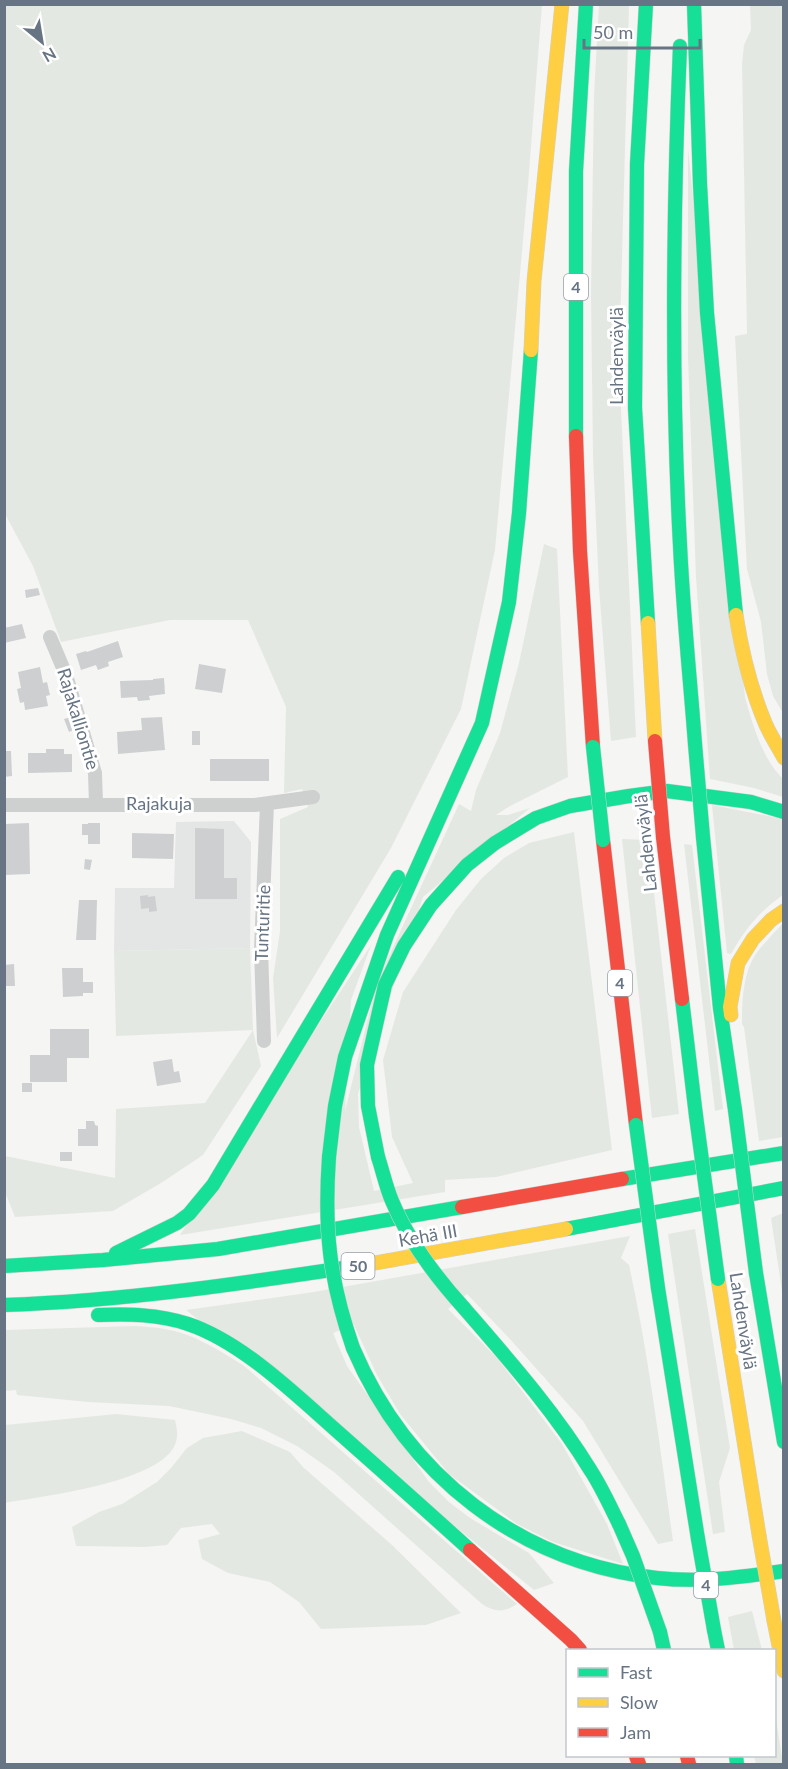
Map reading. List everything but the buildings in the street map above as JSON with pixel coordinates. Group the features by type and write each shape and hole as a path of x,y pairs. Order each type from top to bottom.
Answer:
{"highway":[{"path":"562,4 534,281 528,404 509,602 482,723 387,935 345,1057 335,1106 329,1157 326,1202 328,1250 342,1322 366,1378 389,1417 415,1451 445,1482 478,1510 517,1535 567,1557 613,1570 656,1578 708,1579 783,1571"},
{"name":"4","path":"586,4 576,171 575,412 580,551 592,747 636,1125 658,1288 718,1649"},
{"name":"Lahdenväylä","path":"645,4 637,164 635,408 655,741 663,837 718,1279 783,1671"},
{"path":"694,4 706,293 738,631 751,687 765,726 783,758"},
{"path":"681,16 675,168 674,345 680,545 710,922 756,1273 783,1442"},
{"path":"103,1260 133,1243 168,1229 184,1218 208,1191 456,782"},
{"path":"664,1649 633,1556 588,1465 547,1407 504,1353 434,1274 410,1237 392,1201 378,1157 368,1106 367,1065 385,985 404,946 431,905 467,865 495,843 536,818 570,806 668,791 751,802 783,812"},
{"path":"729,1078 733,1039 730,1007 738,963 753,939 783,911"},
{"name":"Kehä III","path":"9,1266 218,1249 780,1153"},
{"name":"Kehä III","path":"10,1305 96,1300 289,1276 470,1247 783,1188"},
{"path":"696,1204 783,1200"},
{"path":"761,1300 782,1349"},
{"path":"10,1305 58,1314"},
{"path":"89,1316 140,1314 165,1317 215,1335 242,1351 307,1404 579,1649"}],"street":[{"name":"Rajakalliontie","path":"50,637 66,675 95,773 96,804"},
{"name":"Rajakuja","path":"4,805 267,804 313,797"},
{"name":"Tunturitie","path":"264,1041 261,949 267,804"}],"shaded area":[{"path":"4,5 542,5 495,550 461,709 391,848 277,1038 273,978 280,931 280,819 308,807 302,789 284,793 286,707 248,620 170,620 61,642 33,566 5,514"},
{"path":"599,5 629,5 619,365 636,737 611,741 599,588 593,457 591,294 594,95"},
{"path":"750,5 784,5 783,713 773,696 767,674 761,622 747,569 735,336 747,334 742,64 744,45 751,30"},
{"path":"688,149 745,697 764,751 783,779 783,797 710,779 696,577 688,357"},
{"path":"544,544 557,549 568,777 496,815 508,815 530,808 423,897 358,1094 359,1127 374,1191 413,1183 392,1137 383,1060 403,992 456,910 481,879 504,858 529,843 574,832 612,1150 496,1177 445,1180 445,1192 180,1235 371,945 351,1000 345,1111 377,982 459,804 471,811 476,790 500,733 519,663"},
{"path":"712,805 783,819 783,895 754,921 731,954 727,953"},
{"path":"234,821 251,842 250,948 114,951 115,888 174,888 176,822"},
{"path":"622,839 648,840 679,1114 652,1118"},
{"path":"684,844 692,845 723,1109 715,1111"},
{"path":"783,923 783,1137 759,1141 742,1024 743,996 746,976 753,959"},
{"path":"250,948 253,1030 116,1036 114,951"},
{"path":"253,1030 261,1066 203,1155 113,1211 15,1217 5,1192 5,1156 115,1178 116,1109 205,1103"},
{"path":"783,1213 783,1297 771,1218"},
{"path":"695,1229 730,1448 719,1482 725,1532 713,1534 668,1234"},
{"path":"630,1236 621,1258 629,1265 642,1333 673,1541 658,1544 583,1421 467,1294 448,1309 498,1359 562,1444 607,1524 623,1564 553,1542 517,1524 449,1474 400,1414 377,1375 354,1325 333,1333 347,1366 429,1482 449,1502 470,1518 529,1553 554,1583 534,1590 186,1310 314,1292"},
{"path":"136,1326 161,1328 185,1334 243,1365 517,1604 508,1609 499,1610 482,1604 334,1472 297,1446 261,1428 169,1406 88,1402 17,1395 16,1390 5,1391 4,1330"},
{"path":"116,1414 175,1420 177,1436 174,1447 163,1459 145,1470 122,1479 70,1492 5,1503 5,1425"},
{"path":"242,1431 290,1452 303,1467 392,1545 461,1613 426,1625 321,1629 299,1602 270,1582 228,1573 202,1559 198,1540 220,1534 212,1524 181,1528 167,1545 76,1546 72,1527 99,1512 122,1504 157,1482 187,1448 203,1438"},
{"path":"752,1611 762,1649 734,1649 728,1617"},
{"path":"776,1719 783,1764 756,1764 754,1757 776,1757"}],"traffic: fast":[{"path":"576,436 576,171 586,4"},
{"path":"646,4 637,164 635,408 648,623"},
{"path":"694,4 707,313 736,615"},
{"path":"680,46 675,233 675,420 681,570 695,744"},
{"path":"329,1157 335,1106 345,1057 387,935 482,723 509,602 519,513 531,350"},
{"path":"695,744 703,837"},
{"path":"593,747 603,840"},
{"path":"378,1157 368,1106 367,1065 385,985 404,946 431,905 467,865 495,843 536,818 570,806 629,796 667,791 751,802 784,812"},
{"path":"703,837 720,1008 735,1110"},
{"path":"116,1253 177,1223 189,1214 213,1185 398,877"},
{"path":"682,999 696,1116"},
{"path":"735,1110 756,1273"},
{"path":"696,1116 718,1279"},
{"path":"636,1125 658,1288"},
{"path":"622,1179 784,1153"},
{"path":"329,1157 327,1208 330,1254 338,1299 353,1348"},
{"path":"378,1157 390,1196 406,1231 433,1271 464,1308"},
{"path":"566,1229 784,1188"},
{"path":"4,1266 103,1260 218,1249 462,1207"},
{"path":"4,1305 95,1300 230,1285 364,1265"},
{"path":"756,1273 784,1442"},
{"path":"658,1288 698,1539"},
{"path":"464,1308 531,1387 562,1428 595,1477 619,1524"},
{"path":"98,1315 166,1318 208,1332 228,1343 286,1386 470,1550"},
{"path":"353,1348 376,1394 404,1435 437,1473 473,1505 514,1532 559,1554 607,1569 657,1578 705,1580 784,1571"},
{"path":"619,1524 660,1632"},
{"path":"698,1539 714,1630"},
{"path":"714,1630 718,1649"},
{"path":"660,1632 664,1649"},
{"path":"736,1757 737,1764"}],"traffic: slow":[{"path":"531,350 534,281 562,4"},
{"path":"736,615 751,685 766,725 784,758"},
{"path":"648,623 655,741"},
{"path":"731,1015 730,1007 738,963 753,939 771,920 784,911"},
{"path":"364,1265 566,1229"},
{"path":"718,1279 759,1535"},
{"path":"759,1535 774,1621"},
{"path":"774,1621 784,1671"}],"traffic: jam":[{"path":"576,436 580,551 593,747"},
{"path":"655,741 663,837"},
{"path":"663,837 682,999"},
{"path":"603,840 636,1125"},
{"path":"462,1207 622,1179"},
{"path":"470,1550 579,1649"},
{"path":"636,1757 639,1764"},
{"path":"687,1757 689,1764"}]}
